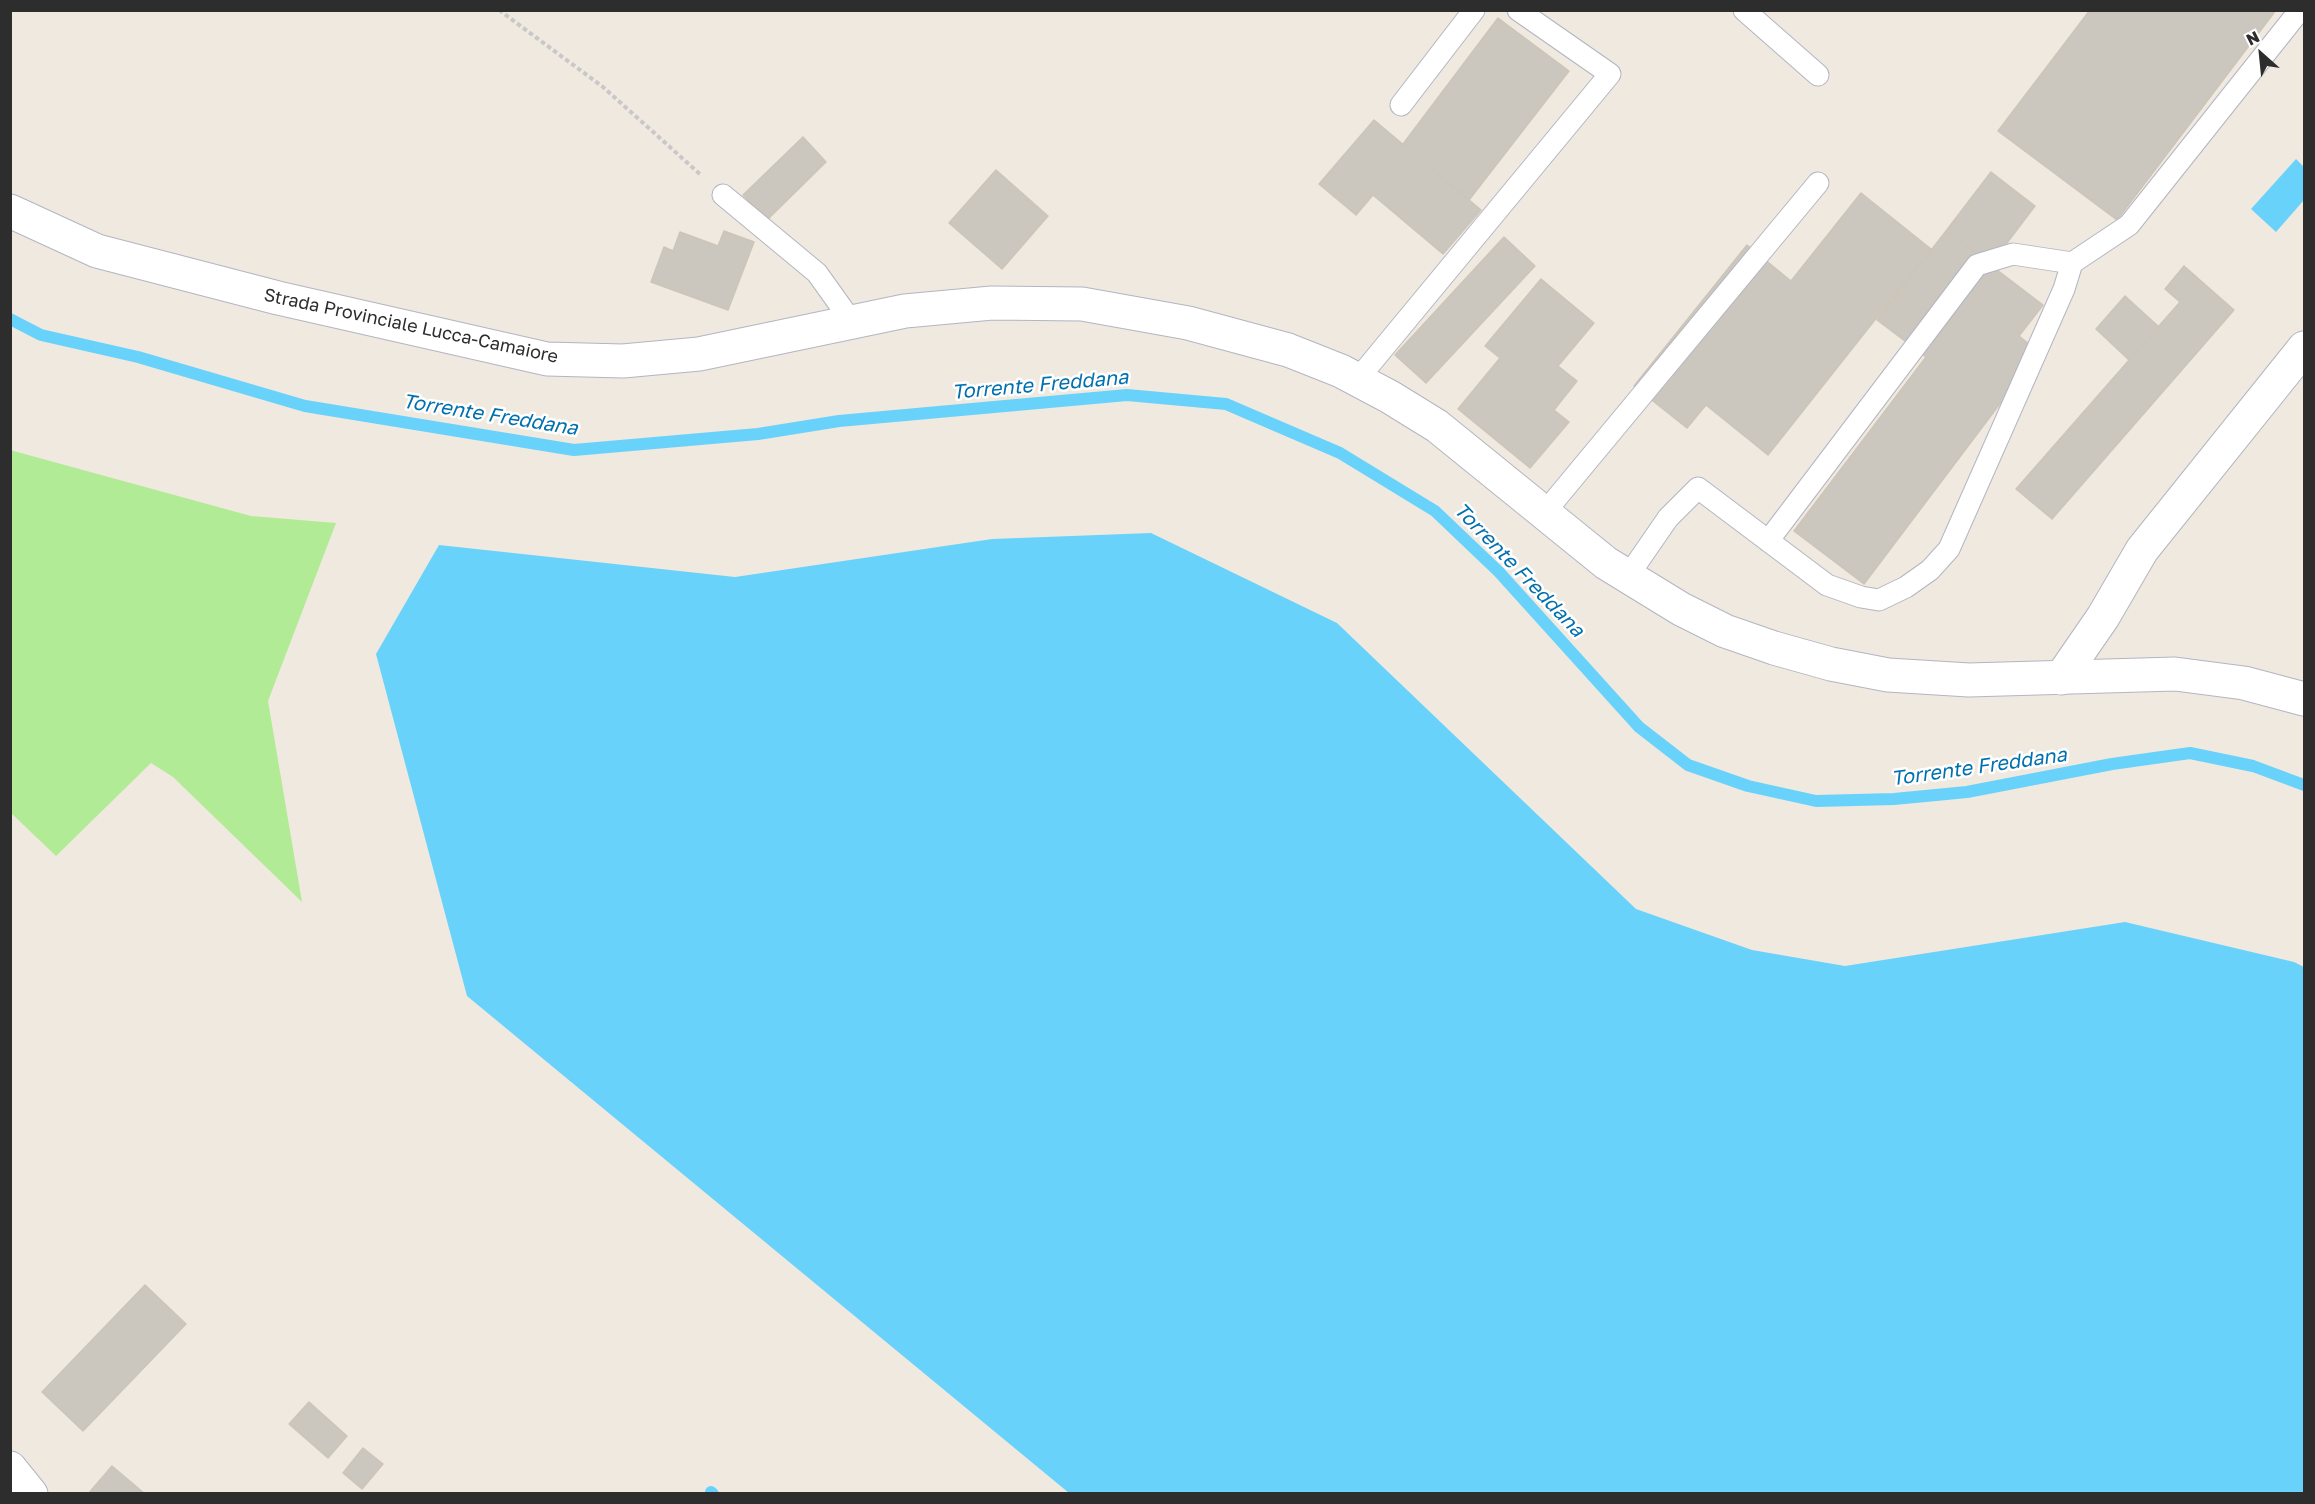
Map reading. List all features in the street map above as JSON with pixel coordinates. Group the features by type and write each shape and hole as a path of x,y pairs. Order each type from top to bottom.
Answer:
{"main road":[{"name":"Strada Provinciale Lucca-Camaiore","path":"10,211 97,251 278,298 548,359 623,361 699,354 905,311 992,303 1082,304 1188,323 1288,350 1358,380 1437,426 1606,563 1681,609 1725,631 1831,664 1888,675 1969,680 2175,674 2244,683 2304,699"},
{"path":"2061,678 2103,617 2142,550 2304,348"},
{"path":"10,1468 31,1494"}],"lane":[{"path":"1401,105 1474,10"},
{"path":"1358,380 1610,74 1518,10"},
{"path":"1744,10 1818,75"},
{"path":"1628,576 1668,518 1698,488 1827,585 1861,597 1879,600 1906,587 1930,570 1949,549 2064,289 2072,263 2129,225 2300,10"},
{"path":"1545,512 1818,183"},
{"path":"723,195 817,273 852,322"},
{"path":"1768,541 1977,265 2013,254 2072,263"}],"path":[{"path":"499,10 603,87 723,195"}],"green space":[{"path":"10,450 251,516 336,523 268,701 302,902 173,777 151,763 56,856 11,813"}],"water":[{"path":"2296,159 2304,167 2304,200 2276,232 2251,209"},
{"path":"1151,533 1337,623 1636,909 1752,950 1845,966 2125,922 2294,962 2304,967 2304,1493 1069,1493 467,996 376,654 439,545 735,577 992,539"}],"building":[{"path":"2090,10 2276,10 2117,220 1998,131"},
{"path":"1498,18 1569,71 1469,200 1403,144"},
{"path":"1374,120 1481,210 1443,254 1373,195 1356,215 1319,184"},
{"path":"803,137 826,162 767,220 743,195"},
{"path":"996,170 1048,216 1002,269 949,223"},
{"path":"1991,172 2035,206 1991,264 1946,231"},
{"path":"1861,193 1931,249 1768,455 1706,405 1687,428 1634,386 1747,245 1791,281"},
{"path":"724,231 754,242 728,310 651,282 664,247 673,251 680,232 718,246"},
{"path":"1946,231 2043,305 2019,336 2039,352 1864,584 1794,531 1926,357 1877,320"},
{"path":"1504,237 1535,266 1426,383 1395,355"},
{"path":"2184,266 2234,310 2052,519 2016,489 2180,302 2165,289"},
{"path":"1541,279 1594,323 1558,366 1577,381 1554,410 1569,422 1530,468 1458,409 1500,358 1485,346"},
{"path":"2125,296 2159,327 2129,360 2096,329"},
{"path":"145,1285 186,1324 83,1431 42,1392"},
{"path":"309,1402 347,1436 328,1458 289,1424"},
{"path":"363,1448 383,1464 362,1489 343,1473"},
{"path":"112,1466 145,1494 88,1494"}],"waterway":[{"name":"Torrente Freddana","path":"10,319 41,335 138,357 305,406 574,450 758,434 839,421 1127,395 1226,404 1340,453 1435,511 1499,572 1639,727 1688,765 1748,786 1816,801 1894,799 1967,792 2112,764 2190,753 2253,766 2304,785"}]}
